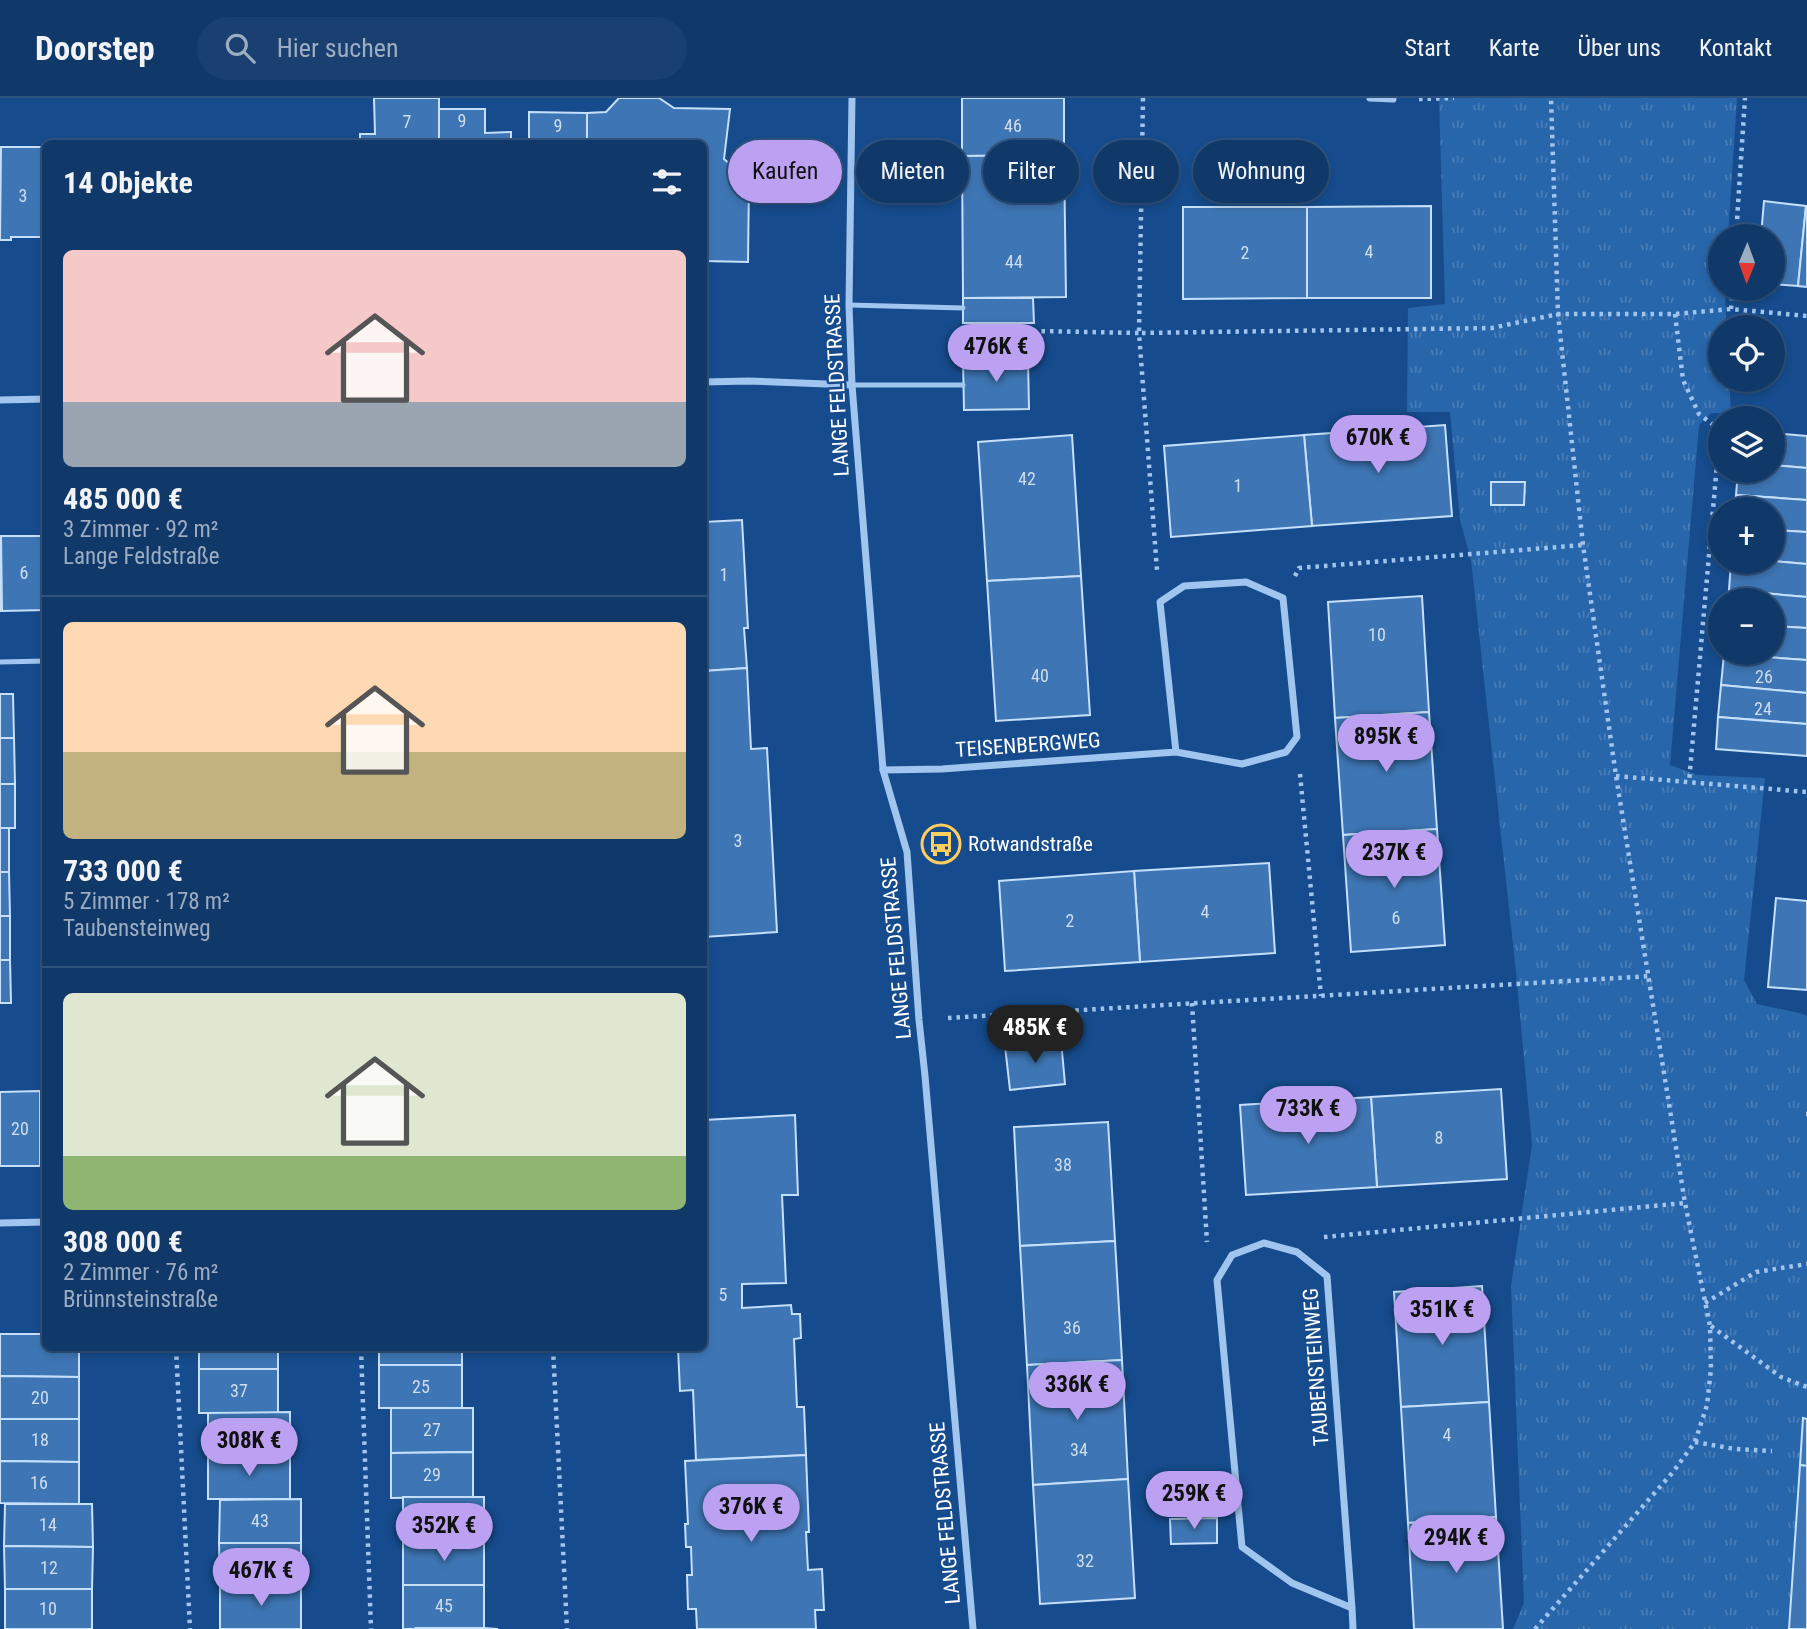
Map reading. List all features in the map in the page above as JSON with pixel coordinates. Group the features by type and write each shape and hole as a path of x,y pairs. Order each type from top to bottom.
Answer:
{"street":[{"name":"LANGE FELDSTRASSE","path":"852,98 849,305 852,386 883,770 907,852 972,1629"},
{"path":"1370,98 1393,99"},
{"path":"707,382 748,380 852,386"},
{"path":"0,400 42,399"},
{"path":"1176,752 1160,602 1184,586 1247,582 1283,598 1297,737"},
{"name":"TEISENBERGWEG","path":"883,770 942,769 1176,752 1242,764 1286,752 1297,737"},
{"path":"0,1223 42,1222"},
{"name":"TAUBENSTEINWEG","path":"1232,1255 1264,1242 1297,1252 1327,1276 1353,1629"},
{"path":"1232,1255 1217,1280 1242,1547 1292,1583 1352,1608"}],"lane":[{"path":"849,305 963,308"},
{"path":"852,386 963,385"},
{"path":"0,663 42,661"}],"path":[{"path":"1143,98 1139,333 1160,602"},
{"path":"1535,1629 1673,1472 1695,1442 1707,1405 1711,1369 1710,1326 1685,1203 1616,776 1583,545 1558,314 1551,98"},
{"path":"1737,224 1745,98"},
{"path":"1731,309 1732,301"},
{"path":"974,329 1139,333 1492,328 1558,314 1675,314 1731,309 1807,316"},
{"path":"1675,314 1683,380 1699,414 1720,429 1689,782"},
{"path":"1283,598 1299,568 1583,545"},
{"path":"1297,737 1321,996"},
{"path":"1616,776 1807,792"},
{"path":"919,1020 1650,976"},
{"path":"1192,1003 1207,1244 1232,1255"},
{"path":"1318,1237 1685,1203"},
{"path":"1705,1303 1756,1272 1807,1264"},
{"path":"1710,1326 1781,1377 1807,1387"},
{"path":"176,1351 190,1629"},
{"path":"361,1351 371,1629"},
{"path":"553,1351 568,1629"},
{"path":"1695,1442 1735,1449 1772,1451"}],"green space":[{"path":"1439,98 1737,98 1729,224 1708,224 1708,301 1725,301 1726,315 1708,315 1708,392 1730,392 1731,406 1708,406 1708,416 1699,425 1670,765 1697,775 1765,778 1744,980 1757,1004 1807,1016 1807,1419 1803,1419 1789,1629 1513,1629 1524,1603 1511,1286 1532,1145 1471,560 1460,520 1450,412 1407,412 1408,308 1445,304"}],"building":[{"path":"374,98 439,98 439,140 360,140 360,134 375,134"},
{"path":"619,98 659,98 674,108 730,109 724,159 728,162 728,203 749,203 748,262 707,261 707,140 587,140 587,113 606,112"},
{"path":"962,98 1064,98 1064,140 983,140 983,156 969,156 969,140 962,140"},
{"path":"439,109 485,109 485,133 511,132 511,140 439,140"},
{"path":"529,112 587,113 587,140 529,140"},
{"path":"1,147 42,147 42,237 11,237 11,240 0,240"},
{"path":"969,156 983,156 983,203 1065,203 1066,297 963,298 962,203 969,203"},
{"path":"1764,201 1806,206 1798,286 1785,285 1785,224 1762,224"},
{"path":"1431,206 1431,298 1307,298 1307,207"},
{"path":"1807,206 1807,287 1798,286"},
{"path":"1183,207 1307,207 1307,298 1183,299"},
{"path":"963,298 1033,298 1034,323 963,323"},
{"path":"1028,359 1029,409 964,410 963,360"},
{"path":"1445,425 1452,516 1312,526 1304,435"},
{"path":"1785,434 1807,436 1807,468 1785,466"},
{"path":"1072,435 1081,576 987,581 978,442"},
{"path":"1304,435 1312,526 1171,537 1164,446"},
{"path":"1785,466 1807,468 1807,500 1736,495 1737,483 1785,483"},
{"path":"1491,482 1525,482 1524,505 1491,505"},
{"path":"1785,498 1807,500 1807,532 1785,531"},
{"path":"742,520 748,628 744,628 747,668 707,671 707,522"},
{"path":"1785,531 1807,532 1807,564 1785,562"},
{"path":"1,536 2,611 0,611"},
{"path":"1,536 42,536 42,610 2,611"},
{"path":"1785,562 1807,564 1807,597 1785,595 1785,588 1729,588 1730,574 1785,574"},
{"path":"1081,576 1090,715 996,721 987,581"},
{"path":"1785,595 1807,597 1807,628 1785,627"},
{"path":"1422,596 1429,712 1335,718 1328,602"},
{"path":"1785,627 1807,628 1807,660 1785,658"},
{"path":"1785,658 1807,660 1807,693 1721,685 1723,665 1785,665"},
{"path":"747,668 751,749 767,748 777,932 707,937 707,671"},
{"path":"1721,685 1807,693 1807,724 1718,717"},
{"path":"0,694 13,694 14,738 0,738"},
{"path":"1429,712 1437,829 1343,835 1335,718"},
{"path":"1718,717 1807,724 1807,756 1716,749"},
{"path":"0,738 14,738 15,784 0,784"},
{"path":"0,784 15,784 15,828 0,828"},
{"path":"0,828 9,828 9,872 0,872"},
{"path":"1437,829 1445,945 1351,952 1343,835"},
{"path":"1269,863 1275,953 1140,962 1134,871"},
{"path":"1134,871 1140,962 1005,971 999,881"},
{"path":"0,872 9,872 10,916 0,916"},
{"path":"1776,898 1807,901 1807,990 1768,987"},
{"path":"0,916 10,916 10,960 0,960"},
{"path":"0,960 10,960 11,1003 0,1003"},
{"path":"1061,1040 1065,1084 1010,1090 1005,1046"},
{"path":"1501,1089 1507,1179 1377,1187 1371,1097"},
{"path":"40,1091 40,1166 0,1166 0,1092"},
{"path":"40,1091 42,1091 42,1166"},
{"path":"1371,1097 1377,1187 1246,1195 1240,1105"},
{"path":"795,1115 798,1195 782,1195 786,1283 742,1284 742,1308 791,1305 792,1314 800,1314 801,1338 794,1339 797,1407 804,1407 806,1455 696,1460 693,1390 680,1391 678,1351 707,1351 707,1120"},
{"path":"1108,1122 1115,1241 1020,1246 1014,1127"},
{"path":"1115,1241 1122,1360 1027,1365 1020,1246"},
{"path":"1482,1286 1489,1402 1401,1407 1394,1292"},
{"path":"0,1334 42,1334 42,1351 79,1351 79,1377 0,1376"},
{"path":"199,1351 278,1351 278,1369 199,1369"},
{"path":"379,1351 462,1351 462,1365 379,1365"},
{"path":"1122,1360 1128,1479 1033,1485 1027,1365"},
{"path":"379,1365 462,1365 462,1408 379,1408"},
{"path":"199,1369 278,1369 278,1413 199,1413"},
{"path":"0,1376 79,1377 79,1419 0,1419"},
{"path":"1489,1402 1496,1517 1408,1523 1401,1407"},
{"path":"391,1408 473,1408 473,1452 391,1453"},
{"path":"290,1412 290,1456 208,1456 208,1413"},
{"path":"1803,1418 1807,1419 1807,1466 1800,1465"},
{"path":"0,1419 79,1419 79,1462 0,1461"},
{"path":"473,1452 473,1497 391,1498 391,1453"},
{"path":"806,1455 808,1570 822,1569 824,1610 815,1610 816,1629 697,1629 696,1609 688,1609 687,1575 692,1575 691,1547 686,1547 685,1524 688,1524 685,1461"},
{"path":"208,1456 290,1456 290,1499 208,1499"},
{"path":"0,1461 79,1462 79,1504 0,1503"},
{"path":"1800,1465 1807,1466 1807,1629 1789,1629"},
{"path":"1128,1479 1135,1598 1040,1604 1033,1485"},
{"path":"403,1497 484,1497 484,1541 403,1541"},
{"path":"301,1499 301,1543 219,1543 220,1500"},
{"path":"5,1504 92,1504 93,1547 4,1546"},
{"path":"1496,1517 1503,1629 1414,1629 1408,1523"},
{"path":"1217,1518 1217,1543 1171,1544 1170,1519"},
{"path":"403,1541 484,1541 484,1585 403,1585"},
{"path":"219,1543 301,1543 301,1586 220,1587"},
{"path":"4,1546 93,1547 92,1589 5,1589"},
{"path":"403,1585 484,1585 484,1628 403,1629"},
{"path":"301,1586 301,1629 220,1629 220,1587"},
{"path":"5,1589 92,1589 92,1629 5,1629"},
{"path":"484,1628 498,1629 416,1629"}],"place":[{"name":"Rotwandstraße","path":"941,844"}]}
